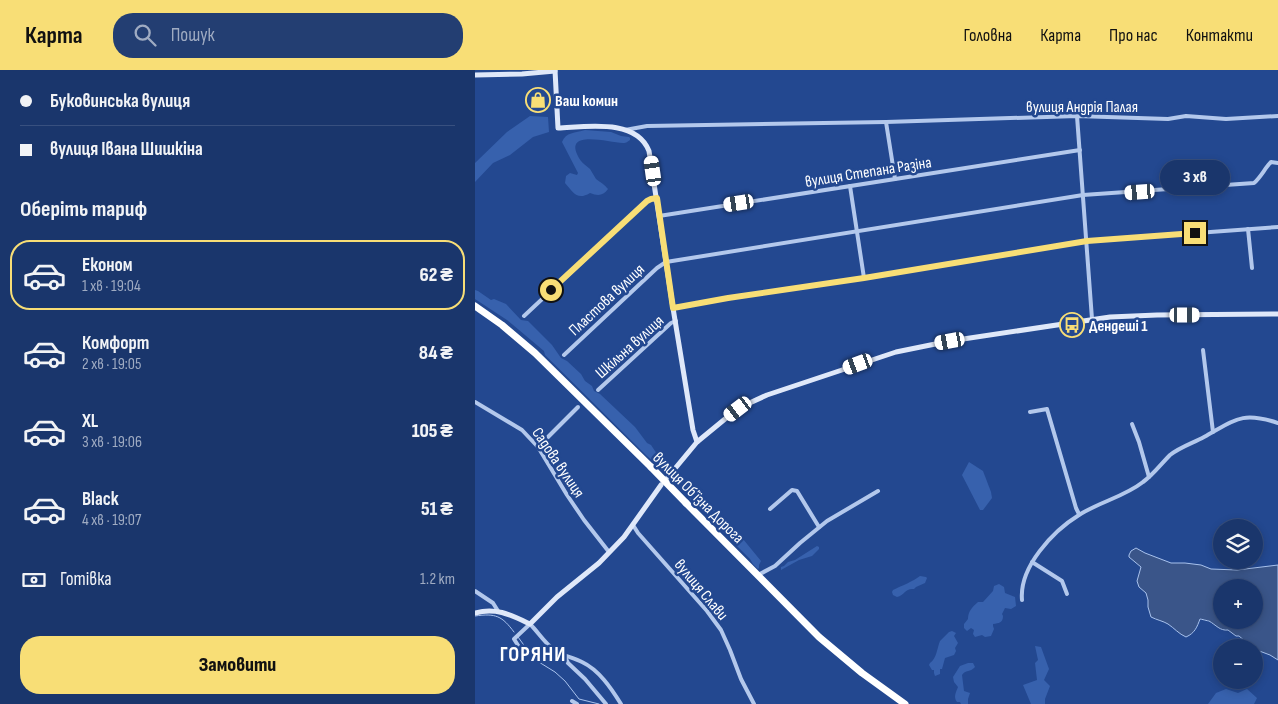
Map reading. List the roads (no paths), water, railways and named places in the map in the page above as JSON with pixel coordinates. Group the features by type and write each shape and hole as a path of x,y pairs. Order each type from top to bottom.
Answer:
{"highway":[{"name":"вулиця Обʼїзна Дорога","path":"475,306 502,325 535,353 819,637 862,673 905,704"}],"street":[{"path":"475,75 521,74 555,70 558,128 617,127 643,140 651,158 673,308 697,442"},
{"path":"1077,116 1092,320"},
{"name":"вулиця Андрія Палая","path":"625,130 647,126 886,122 1077,116 1168,119 1185,116 1225,119 1278,116"},
{"path":"886,122 895,179"},
{"name":"вулиця Степана Разіна","path":"659,216 1080,150"},
{"path":"666,262 1083,195 1254,183 1261,178 1271,162 1278,163"},
{"path":"851,186 864,278"},
{"path":"524,316 647,201 657,198"},
{"path":"673,308 1087,241 1278,227"},
{"path":"1249,229 1252,268"},
{"name":"Пластова вулиця","path":"564,355 657,268 666,262"},
{"path":"668,477 697,442 725,419 749,403 767,395 901,350 1116,316 1278,314"},
{"name":"Шкільна вулиця","path":"598,390 671,323 676,321"},
{"path":"1203,350 1213,432"},
{"name":"Садова вулиця","path":"475,402 522,430 538,447 573,504 609,552"},
{"path":"538,447 578,407"},
{"path":"1030,412 1047,409 1075,508 1079,514"},
{"path":"1022,600 1024,582 1032,562 1050,539 1079,514 1144,482 1177,450 1231,421 1256,417 1278,424"},
{"path":"1132,424 1149,477"},
{"path":"519,647 514,639 549,604 599,563 624,537 661,485"},
{"path":"770,509 792,490 795,490 819,527"},
{"path":"757,575 775,566 819,527 878,491"},
{"name":"вулиця Слави","path":"633,525 721,630 741,679 754,704"},
{"path":"1032,562 1062,581 1067,594"},
{"path":"475,591 493,603 498,611"},
{"path":"475,613 488,610 498,611 530,624 546,643 593,670 602,678 621,704"},
{"path":"564,655 568,663 585,679 606,704"},
{"path":"572,700 577,704"}],"waterway":[{"path":"475,616 488,615 498,617 506,622 514,632"},
{"path":"518,637 534,659 555,672 579,699 599,704"}],"place":[{"name":"Ваш комин","path":"538,100"},
{"name":"Дендеші 1","path":"1072,325"}],"district":[{"name":"ГОРЯНИ","path":"533,654"}]}
